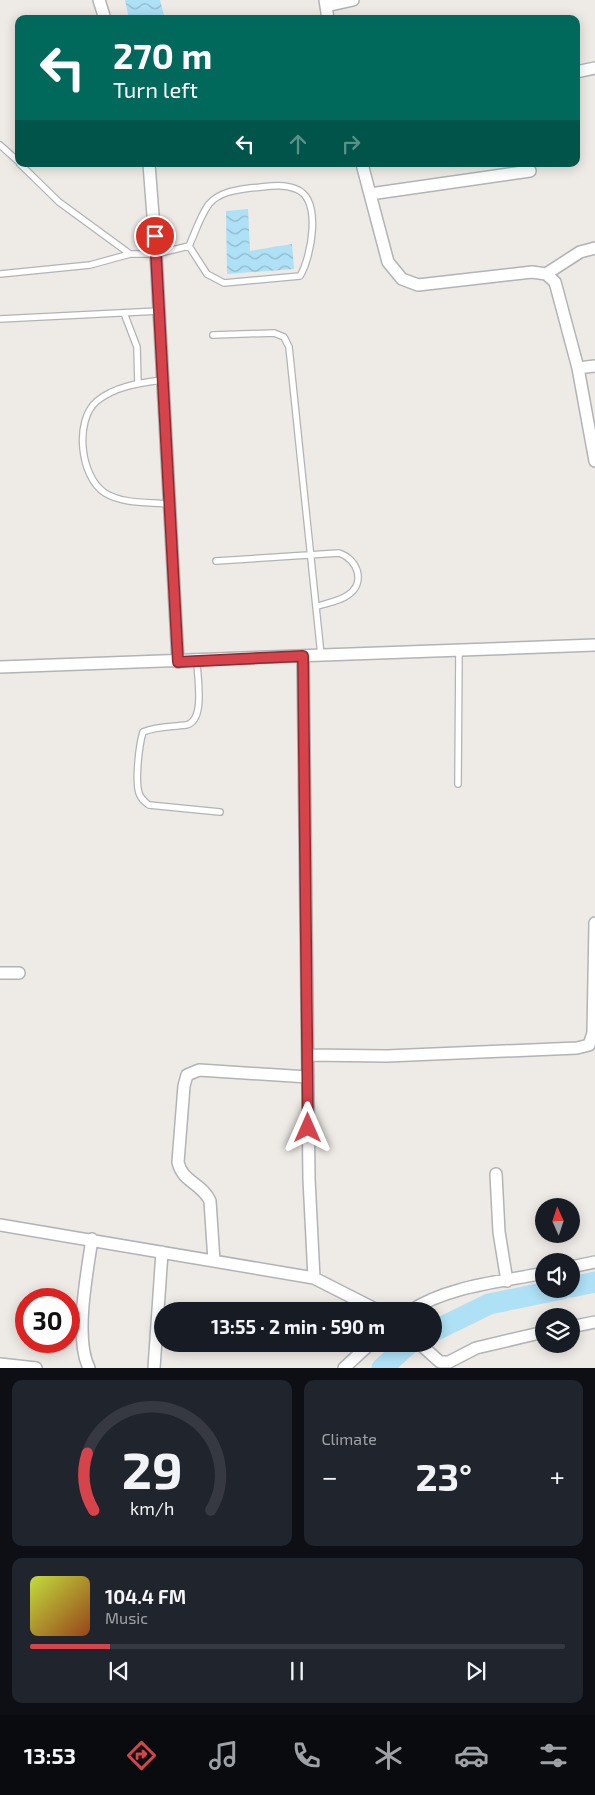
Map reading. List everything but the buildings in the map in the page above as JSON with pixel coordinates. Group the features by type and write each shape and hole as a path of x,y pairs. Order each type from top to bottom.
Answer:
{"street":[{"path":"99,0 104,15"},
{"path":"325,3 354,0"},
{"path":"580,71 595,68"},
{"path":"149,167 156,254 178,662"},
{"path":"363,167 388,262 402,279 418,285 532,272 546,274 555,282 593,431 595,461"},
{"path":"370,194 530,171"},
{"path":"546,274 580,252 595,248"},
{"path":"578,368 595,366"},
{"path":"0,667 178,662 595,645"},
{"path":"303,656 309,1179 314,1278"},
{"path":"308,1055 387,1056 592,1046 595,923"},
{"path":"0,972 19,973"},
{"path":"214,1261 210,1201 206,1192 200,1186 184,1178 179,1170 184,1086 187,1075 199,1070 308,1078"},
{"path":"496,1174 499,1232 507,1281"},
{"path":"0,1225 92,1239 314,1278 361,1302"},
{"path":"89,1368 82,1343 85,1288 92,1239"},
{"path":"154,1368 162,1252"},
{"path":"580,1265 595,1262"},
{"path":"424,1302 452,1293 535,1275"},
{"path":"580,1325 595,1322"},
{"path":"427,1352 435,1362 449,1362 476,1348 535,1334"},
{"path":"344,1368 361,1352"},
{"path":"0,1364 36,1368"}],"lane":[{"path":"0,145 15,159"},
{"path":"23,167 59,202 130,254"},
{"path":"281,185 298,189 306,197 314,217 306,266 300,276 224,283 207,274 189,246 209,204 231,190 281,185"},
{"path":"0,274 90,265 130,254 156,254 189,246"},
{"path":"0,319 159,311"},
{"path":"124,313 137,347 138,384"},
{"path":"213,335 274,333 284,337 289,347 318,606 321,655"},
{"path":"162,380 110,392 96,402 88,411 82,439 86,466 96,486 105,493 121,500 168,504"},
{"path":"216,562 339,553 349,556 356,564 358,576 355,589 346,597 318,606"},
{"path":"458,784 459,650"},
{"path":"196,661 199,709 196,718 189,724 152,728 143,732 140,742 138,790 142,800 149,805 220,812"}],"water":[{"path":"125,0 160,0 164,15 128,15"},
{"path":"248,209 250,251 292,244 294,269 227,274 226,211"}],"waterway":[{"path":"580,1285 595,1282"},
{"path":"442,1327 489,1304 535,1295"},
{"path":"382,1368 400,1352"}],"route":[{"path":"155,236 178,662 303,656 307,853 308,1128"}]}
